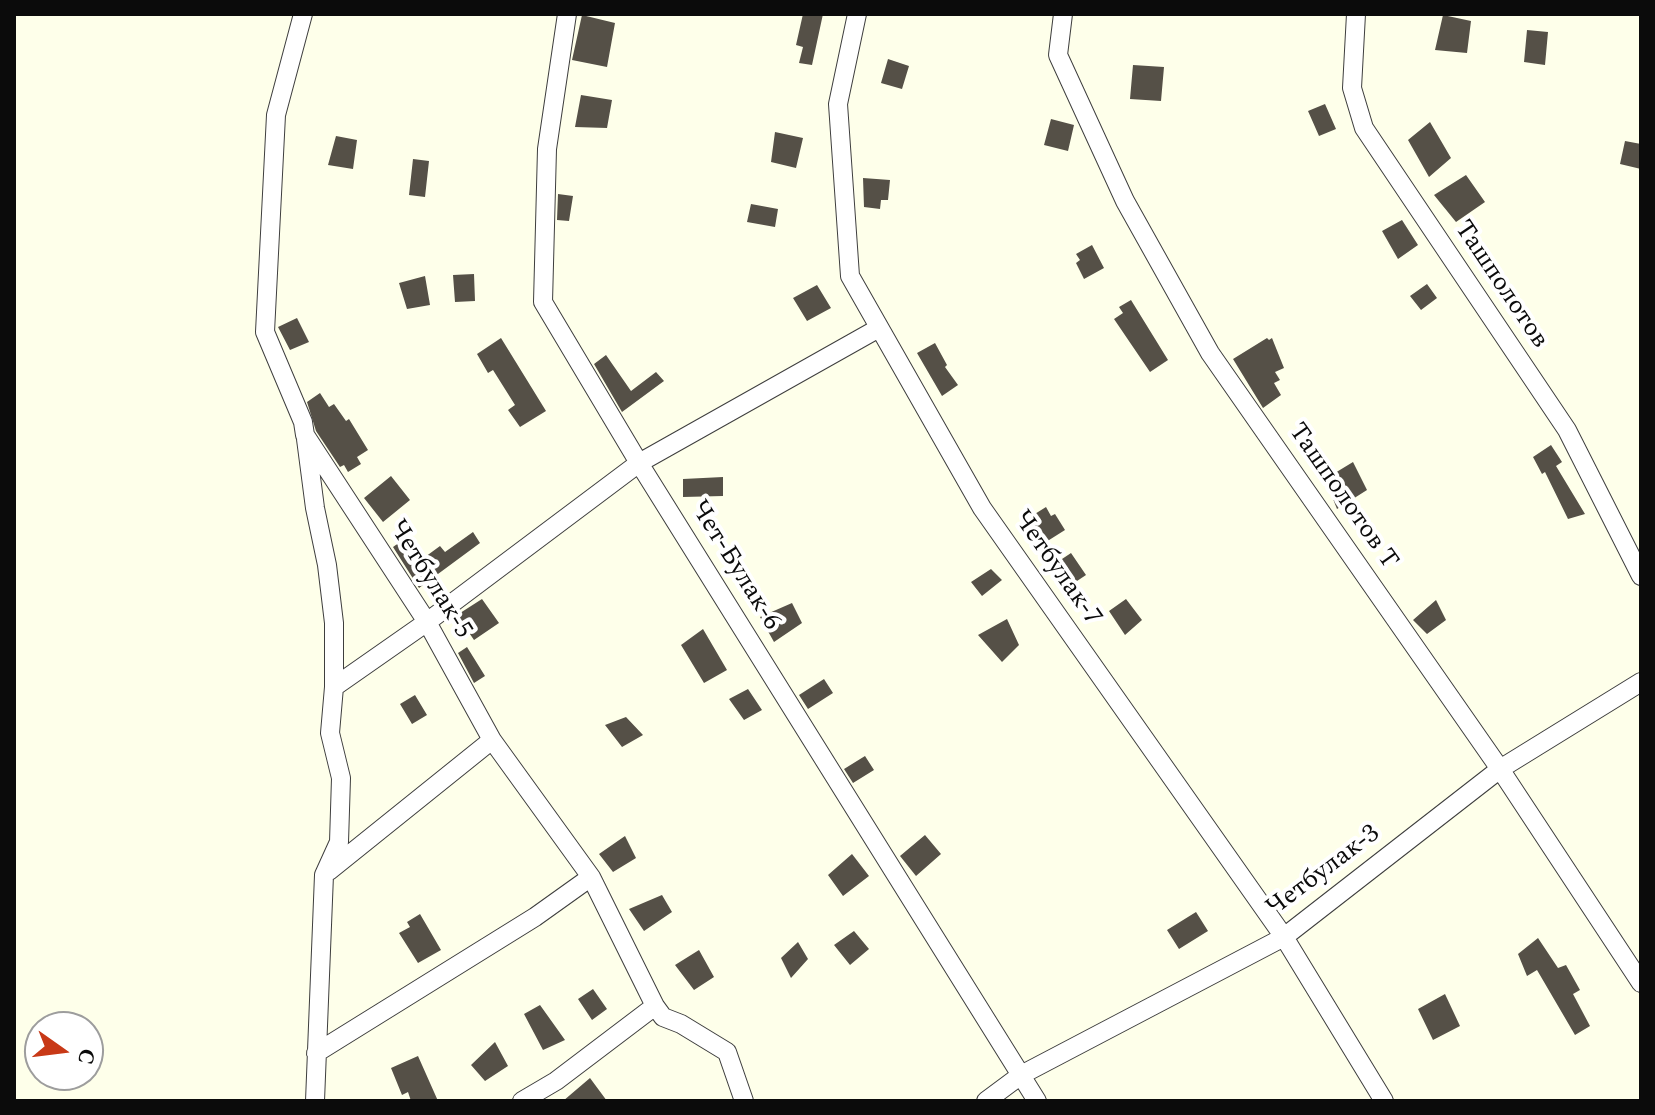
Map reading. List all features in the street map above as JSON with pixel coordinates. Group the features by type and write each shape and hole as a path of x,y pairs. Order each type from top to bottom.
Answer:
{"street":[{"name":"Четбулак-5","path":"303,14 276,115 265,332 303,422 305,435 427,622 492,740 591,877 655,1006 663,1017 681,1024 727,1052 744,1101"},
{"name":"Чет-Булак-6","path":"567,14 547,149 543,302 639,463 1037,1101"},
{"name":"Четбулак-7","path":"857,14 838,104 850,276 982,508 1284,937 1384,1101"},
{"name":"Ташполотов Т","path":"1063,14 1058,55 1125,201 1210,353 1500,769 1641,983"},
{"name":"Ташполотов","path":"1356,14 1352,88 1364,128 1567,430 1641,576"},
{"path":"334,687 427,622 639,463 879,328"},
{"path":"305,435 334,623 330,733 341,778 339,842 324,875 315,1101"},
{"name":"Четбулак-3","path":"986,1101 1021,1075 1284,937 1500,769 1641,682"},
{"path":"324,875 492,740"},
{"path":"316,1053 535,917 591,877"},
{"path":"522,1101 556,1081 655,1006"}],"building":[{"path":"803,14 823,14 812,65 799,63 803,47 796,45"},
{"path":"582,15 615,23 607,67 572,60"},
{"path":"1443,15 1471,21 1467,53 1435,50"},
{"path":"1527,30 1548,32 1545,65 1524,62"},
{"path":"888,59 909,66 902,89 881,83"},
{"path":"1133,65 1164,67 1161,101 1130,99"},
{"path":"581,95 612,100 607,128 575,127"},
{"path":"1325,104 1336,129 1319,136 1308,111"},
{"path":"1051,119 1074,125 1068,151 1044,145"},
{"path":"1430,122 1451,158 1429,177 1408,140"},
{"path":"775,132 803,138 796,168 771,162"},
{"path":"336,136 357,140 353,169 328,165"},
{"path":"1625,141 1641,144 1641,169 1620,164"},
{"path":"413,159 429,161 425,197 409,195"},
{"path":"1466,175 1485,202 1456,222 1434,195"},
{"path":"863,178 890,180 888,200 881,200 880,209 864,207"},
{"path":"558,194 573,196 569,221 557,220"},
{"path":"751,204 778,209 775,227 747,222"},
{"path":"1402,220 1418,245 1398,259 1382,231"},
{"path":"1092,245 1104,268 1084,279 1076,263 1080,260 1076,254"},
{"path":"474,274 475,301 455,302 453,275"},
{"path":"425,276 430,305 407,309 399,283"},
{"path":"1427,284 1437,298 1421,310 1410,296"},
{"path":"817,285 831,308 807,321 793,298"},
{"path":"1131,300 1168,360 1150,372 1114,319 1123,313 1119,307"},
{"path":"297,318 309,342 290,350 278,327"},
{"path":"501,338 546,411 520,427 508,410 515,405 493,370 488,373 477,354"},
{"path":"1272,338 1284,368 1275,372 1280,380 1274,383 1281,395 1263,408 1233,359"},
{"path":"935,343 947,365 945,367 958,385 942,396 917,353"},
{"path":"606,355 631,391 656,372 664,381 622,412 594,364"},
{"path":"320,393 329,407 334,404 346,421 349,419 368,450 357,457 361,464 348,472 344,465 340,467 316,431 307,402"},
{"path":"1551,445 1562,462 1556,466 1585,514 1568,519 1545,472 1542,474 1533,457"},
{"path":"1353,462 1367,490 1337,509 1325,479"},
{"path":"391,476 410,500 383,522 364,498"},
{"path":"723,477 723,496 683,497 683,479"},
{"path":"1046,507 1051,516 1055,514 1065,530 1038,547 1022,522"},
{"path":"473,532 480,543 419,588 393,547 407,537 425,557 440,546 445,552"},
{"path":"1071,553 1086,575 1065,589 1050,567"},
{"path":"991,569 1002,580 982,596 971,582"},
{"path":"482,599 499,623 474,640 457,615"},
{"path":"1126,599 1142,620 1125,635 1109,611"},
{"path":"1436,600 1446,620 1427,634 1413,620"},
{"path":"792,603 802,623 774,642 760,617"},
{"path":"1007,619 1019,645 1002,662 978,635"},
{"path":"703,629 727,670 704,683 681,645"},
{"path":"467,647 485,676 474,683 458,653"},
{"path":"824,679 833,693 808,709 799,695"},
{"path":"748,689 762,710 744,720 729,699"},
{"path":"415,695 427,715 412,724 400,704"},
{"path":"626,717 643,735 622,747 605,725"},
{"path":"865,756 874,770 853,783 844,769"},
{"path":"925,835 941,854 916,876 900,856"},
{"path":"625,836 636,858 613,872 599,854"},
{"path":"852,854 869,876 843,896 828,875"},
{"path":"662,895 672,912 644,931 629,909"},
{"path":"1196,912 1208,931 1179,949 1167,930"},
{"path":"420,914 441,950 418,963 399,933 410,927 407,922"},
{"path":"854,931 869,949 850,965 834,945"},
{"path":"1538,938 1558,968 1566,965 1580,990 1573,994 1590,1026 1575,1035 1537,970 1527,976 1518,954"},
{"path":"798,942 808,959 791,978 781,958"},
{"path":"699,950 714,977 694,990 675,965"},
{"path":"593,989 607,1009 592,1020 578,999"},
{"path":"1445,994 1460,1026 1433,1040 1418,1009"},
{"path":"540,1005 565,1040 543,1050 524,1014"},
{"path":"495,1042 508,1066 485,1081 471,1065"},
{"path":"418,1056 438,1101 411,1101 408,1092 402,1095 391,1068"},
{"path":"590,1078 607,1101 563,1101"}]}
